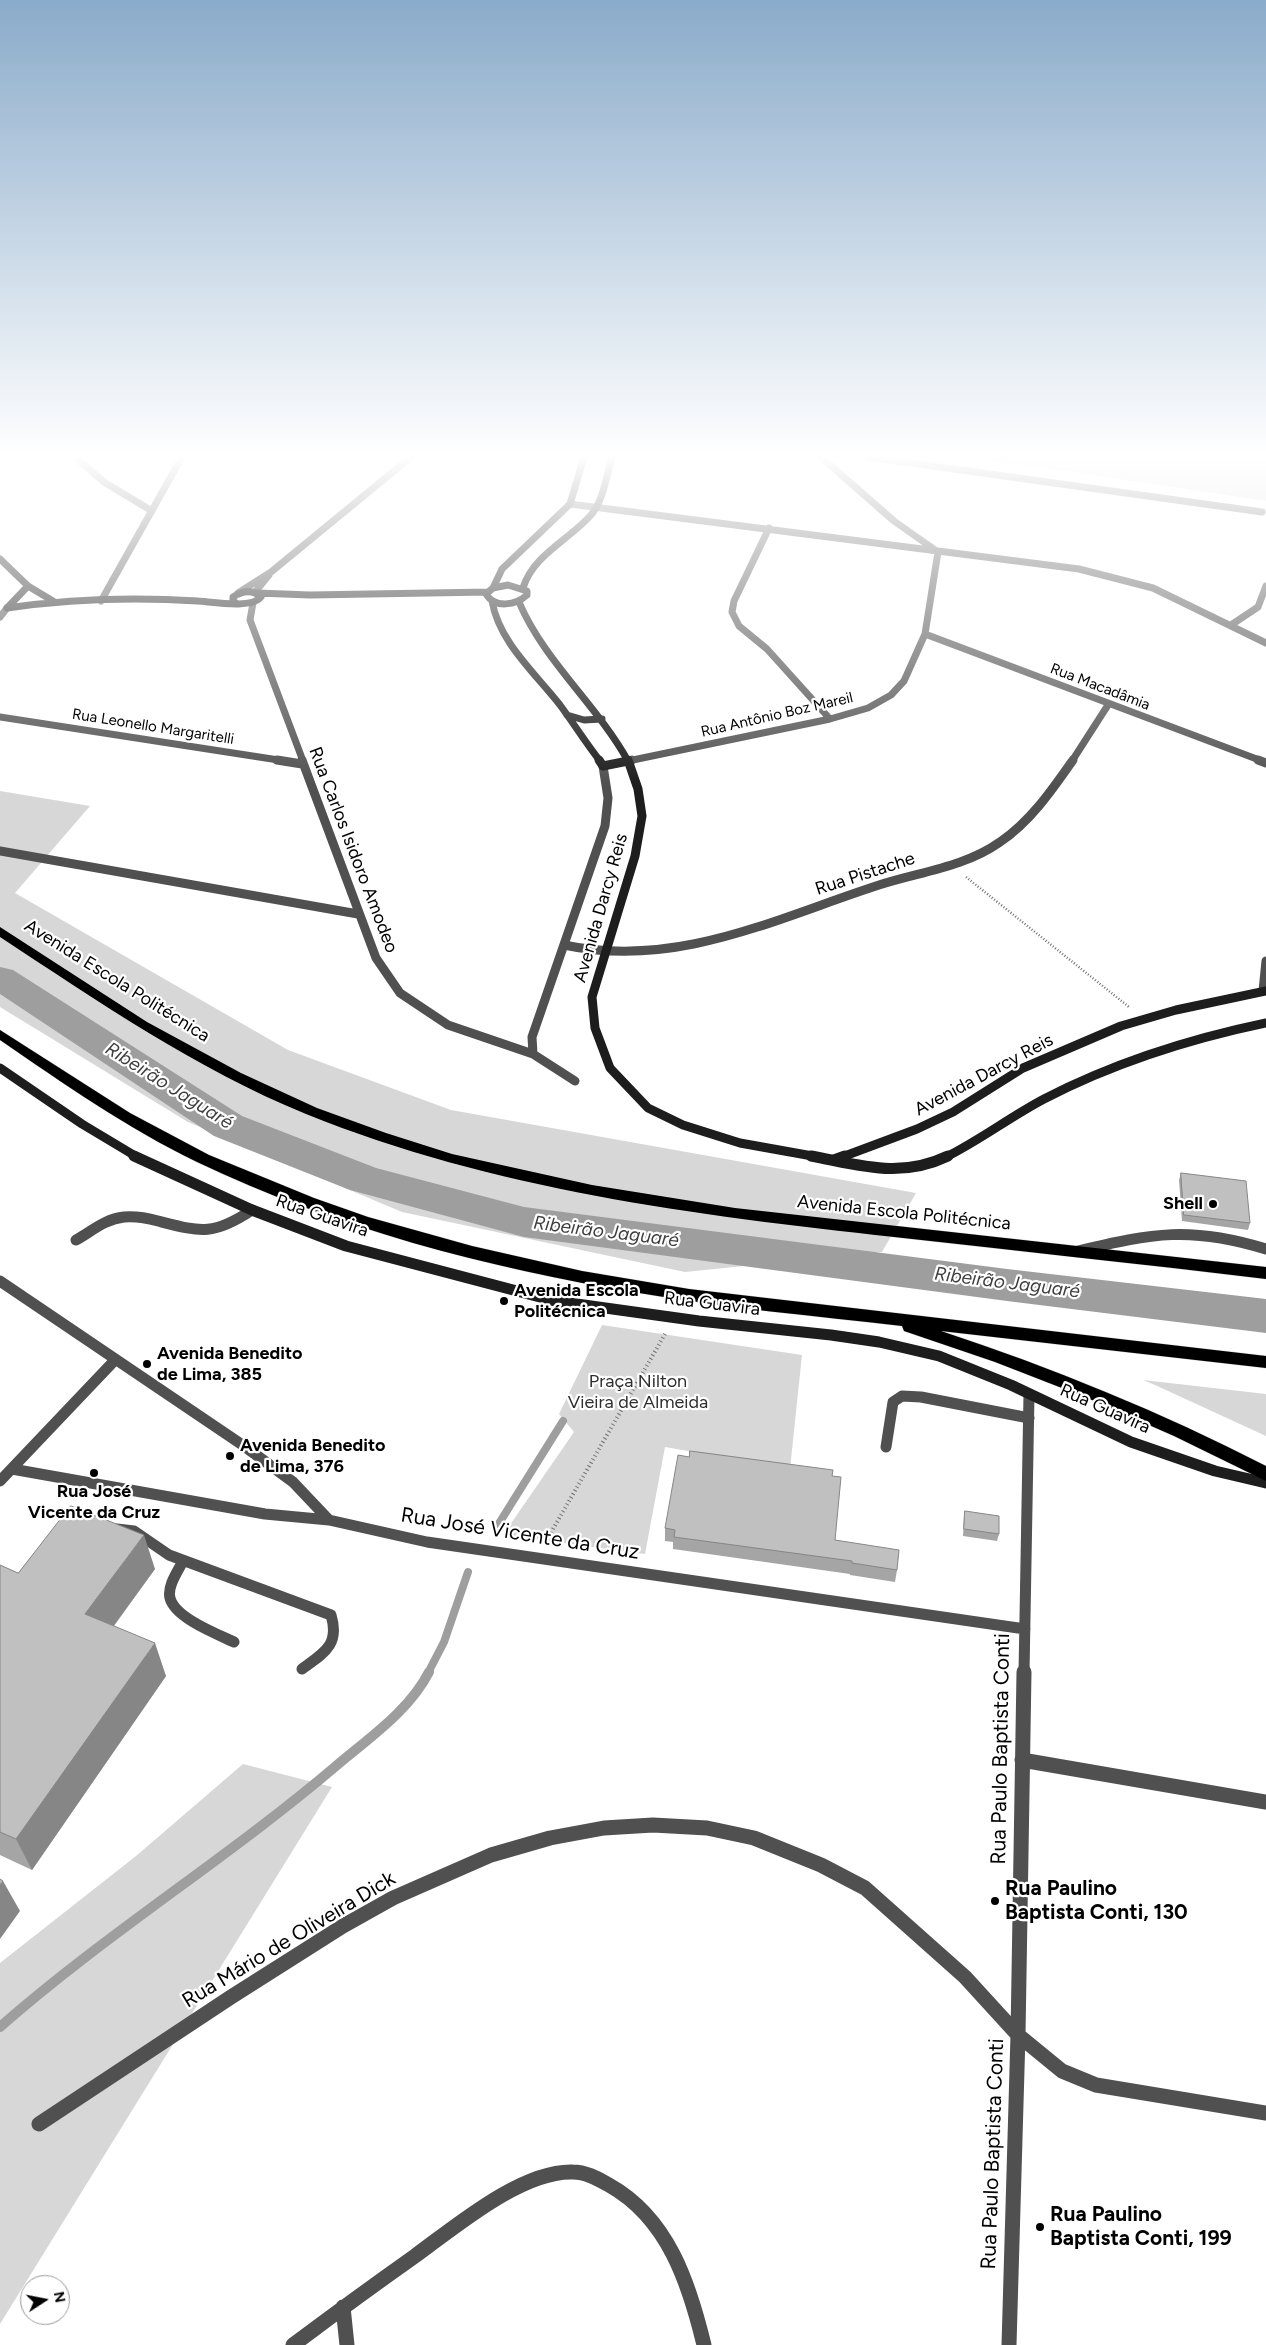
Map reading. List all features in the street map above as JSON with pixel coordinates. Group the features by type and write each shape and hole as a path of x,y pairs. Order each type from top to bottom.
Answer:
{"highway":[{"name":"Avenida Escola Politécnica","path":"0,931 161,1036 244,1080 311,1111 405,1145 476,1166 562,1186 660,1203 753,1216 1266,1273"},
{"path":"0,1034 76,1086 151,1131 203,1159 284,1193 406,1234 488,1257 637,1287 1266,1362"},
{"path":"877,1317 962,1344 1108,1400 1228,1453 1266,1474"}],"main road":[{"path":"8,566 28,586 54,601"},
{"path":"490,590 505,566"},
{"path":"492,601 505,604 519,602 527,595 523,588 523,583 536,566"},
{"path":"184,600 256,592 310,595 490,590 508,585 523,588"},
{"path":"7,608 28,586"},
{"name":"Avenida Darcy Reis","path":"490,590 487,597 492,601 495,618 513,648 566,715 603,766"},
{"path":"255,602 261,597 256,592"},
{"path":"236,603 232,599 237,594"},
{"path":"7,608 54,601 184,600 236,603 310,595"},
{"name":"Avenida Darcy Reis","path":"519,602 529,626 602,719 628,761 638,789 642,816 635,856 592,997 595,1028 610,1068 648,1108 683,1125 740,1143 889,1170 911,1170 930,1165 1055,1094 1111,1068 1218,1033 1266,1024"},
{"path":"566,715 584,720 602,719"},
{"name":"Rua Antônio Boz Mareil","path":"603,766 628,761"},
{"name":"Avenida Darcy Reis","path":"833,1160 917,1129 953,1112 1023,1068 1121,1026 1176,1010 1265,991"},
{"name":"Rua Guavira","path":"0,1068 82,1124 132,1155 252,1210 346,1246 555,1301 674,1318 831,1335 879,1342 939,1356 1029,1394 1131,1442 1215,1471 1266,1483"}],"street":[{"path":"101,601 121,566"},
{"path":"237,594 277,566"},
{"path":"751,566 734,601 732,612 739,626 766,649 830,719"},
{"name":"Rua Antônio Boz Mareil","path":"628,761 830,719 868,708 892,695 904,681 925,634 936,566"},
{"path":"1065,566 1108,575 1153,588 1266,643"},
{"path":"256,592 270,572"},
{"path":"1231,625 1258,607 1266,586"},
{"name":"Rua Carlos Isidoro Amodeo","path":"255,602 250,620 302,764 376,958 400,993 448,1025 533,1054"},
{"path":"0,617 7,608"},
{"name":"Rua Macadâmia","path":"925,634 1108,705 1266,763"},
{"name":"Rua Pistache","path":"564,945 605,952 677,948 753,929 974,857 1000,843 1024,822 1101,719 1108,705"},
{"name":"Rua Leonello Margaritelli","path":"0,717 302,764"},
{"name":"Avenida Darcy Reis","path":"533,1054 532,1036 536,1021 605,826 608,798 603,766"},
{"path":"0,851 358,914"},
{"path":"1265,991 1266,961"},
{"path":"533,1054 575,1081"},
{"path":"76,1240 112,1219 137,1216 192,1230 212,1230 227,1225 252,1210"},
{"path":"1073,1252 1154,1234 1199,1234 1241,1241 1266,1249"},
{"path":"0,1281 293,1482 329,1520"},
{"path":"0,1481 115,1360"},
{"name":"Rua Paulo Baptista Conti","path":"1009,2345 1018,2035 1029,1394"},
{"path":"886,1447 893,1402 902,1396 921,1397 1030,1418"},
{"name":"Rua José Vicente da Cruz","path":"12,1468 265,1514 329,1520 427,1542 1024,1629"},
{"path":"107,1527 134,1531 169,1556 331,1615 336,1626 334,1641 324,1653 302,1669"},
{"path":"183,1561 172,1581 170,1596 174,1606 191,1620 234,1642"},
{"path":"1022,1760 1266,1802"},
{"name":"Rua Mário de Oliveira Dick","path":"39,2124 263,1977 343,1926 393,1898 491,1855 550,1838 604,1828 653,1825 707,1828 754,1838 821,1865 865,1888 965,1977 1018,2035 1062,2072 1096,2085 1266,2113"},
{"path":"293,2345 343,2307 487,2205 547,2176 572,2172 593,2177 616,2187 641,2207 666,2241 693,2298 704,2345"},
{"path":"343,2307 347,2345"}],"path":[{"path":"949,864 1145,1020"},
{"path":"537,1558 674,1318"}],"green space":[{"path":"0,791 90,806 15,893 288,1050 451,1110 916,1193 882,1252 685,1272 402,1212 188,1122 0,1007"},
{"name":"Praça Nilton Vieira de Almeida","path":"602,1325 802,1355 790,1469 665,1447 645,1554 503,1535 574,1432 559,1414"},
{"path":"1143,1380 1266,1394 1266,1436 1155,1385"},
{"path":"243,1764 332,1787 30,2275 20,2275 20,2292 0,2324 0,1963 136,1856"}],"building":[{"name":"Shell","path":"1181,1173 1246,1181 1250,1223 1184,1215"},
{"path":"690,1451 833,1470 832,1476 841,1477 835,1540 899,1550 897,1570 852,1563 852,1561 674,1537 675,1530 665,1528 678,1455 689,1457"},
{"path":"71,1506 144,1535 85,1614 155,1643 16,1839 0,1832 0,1565 18,1573"},
{"path":"965,1511 999,1516 999,1534 964,1529"}],"waterway":[{"name":"Ribeirão Jaguaré","path":"0,978 228,1126 365,1180 524,1222 1007,1285 1266,1316"},
{"path":"498,1525 563,1421"},
{"path":"428,1673 444,1642 468,1572"},
{"path":"0,2027 82,1960 295,1800 375,1734 411,1699 429,1672"}],"place":[{"name":"Shell","path":"1213,1204"},
{"name":"Avenida Escola Politécnica","path":"504,1301"},
{"name":"Avenida Benedito de Lima, 385","path":"147,1364"},
{"name":"Avenida Benedito de Lima, 376","path":"230,1456"},
{"name":"Rua José Vicente da Cruz","path":"94,1473"},
{"name":"Rua Paulino Baptista Conti, 130","path":"995,1901"},
{"name":"Rua Paulino Baptista Conti, 199","path":"1040,2227"}]}
